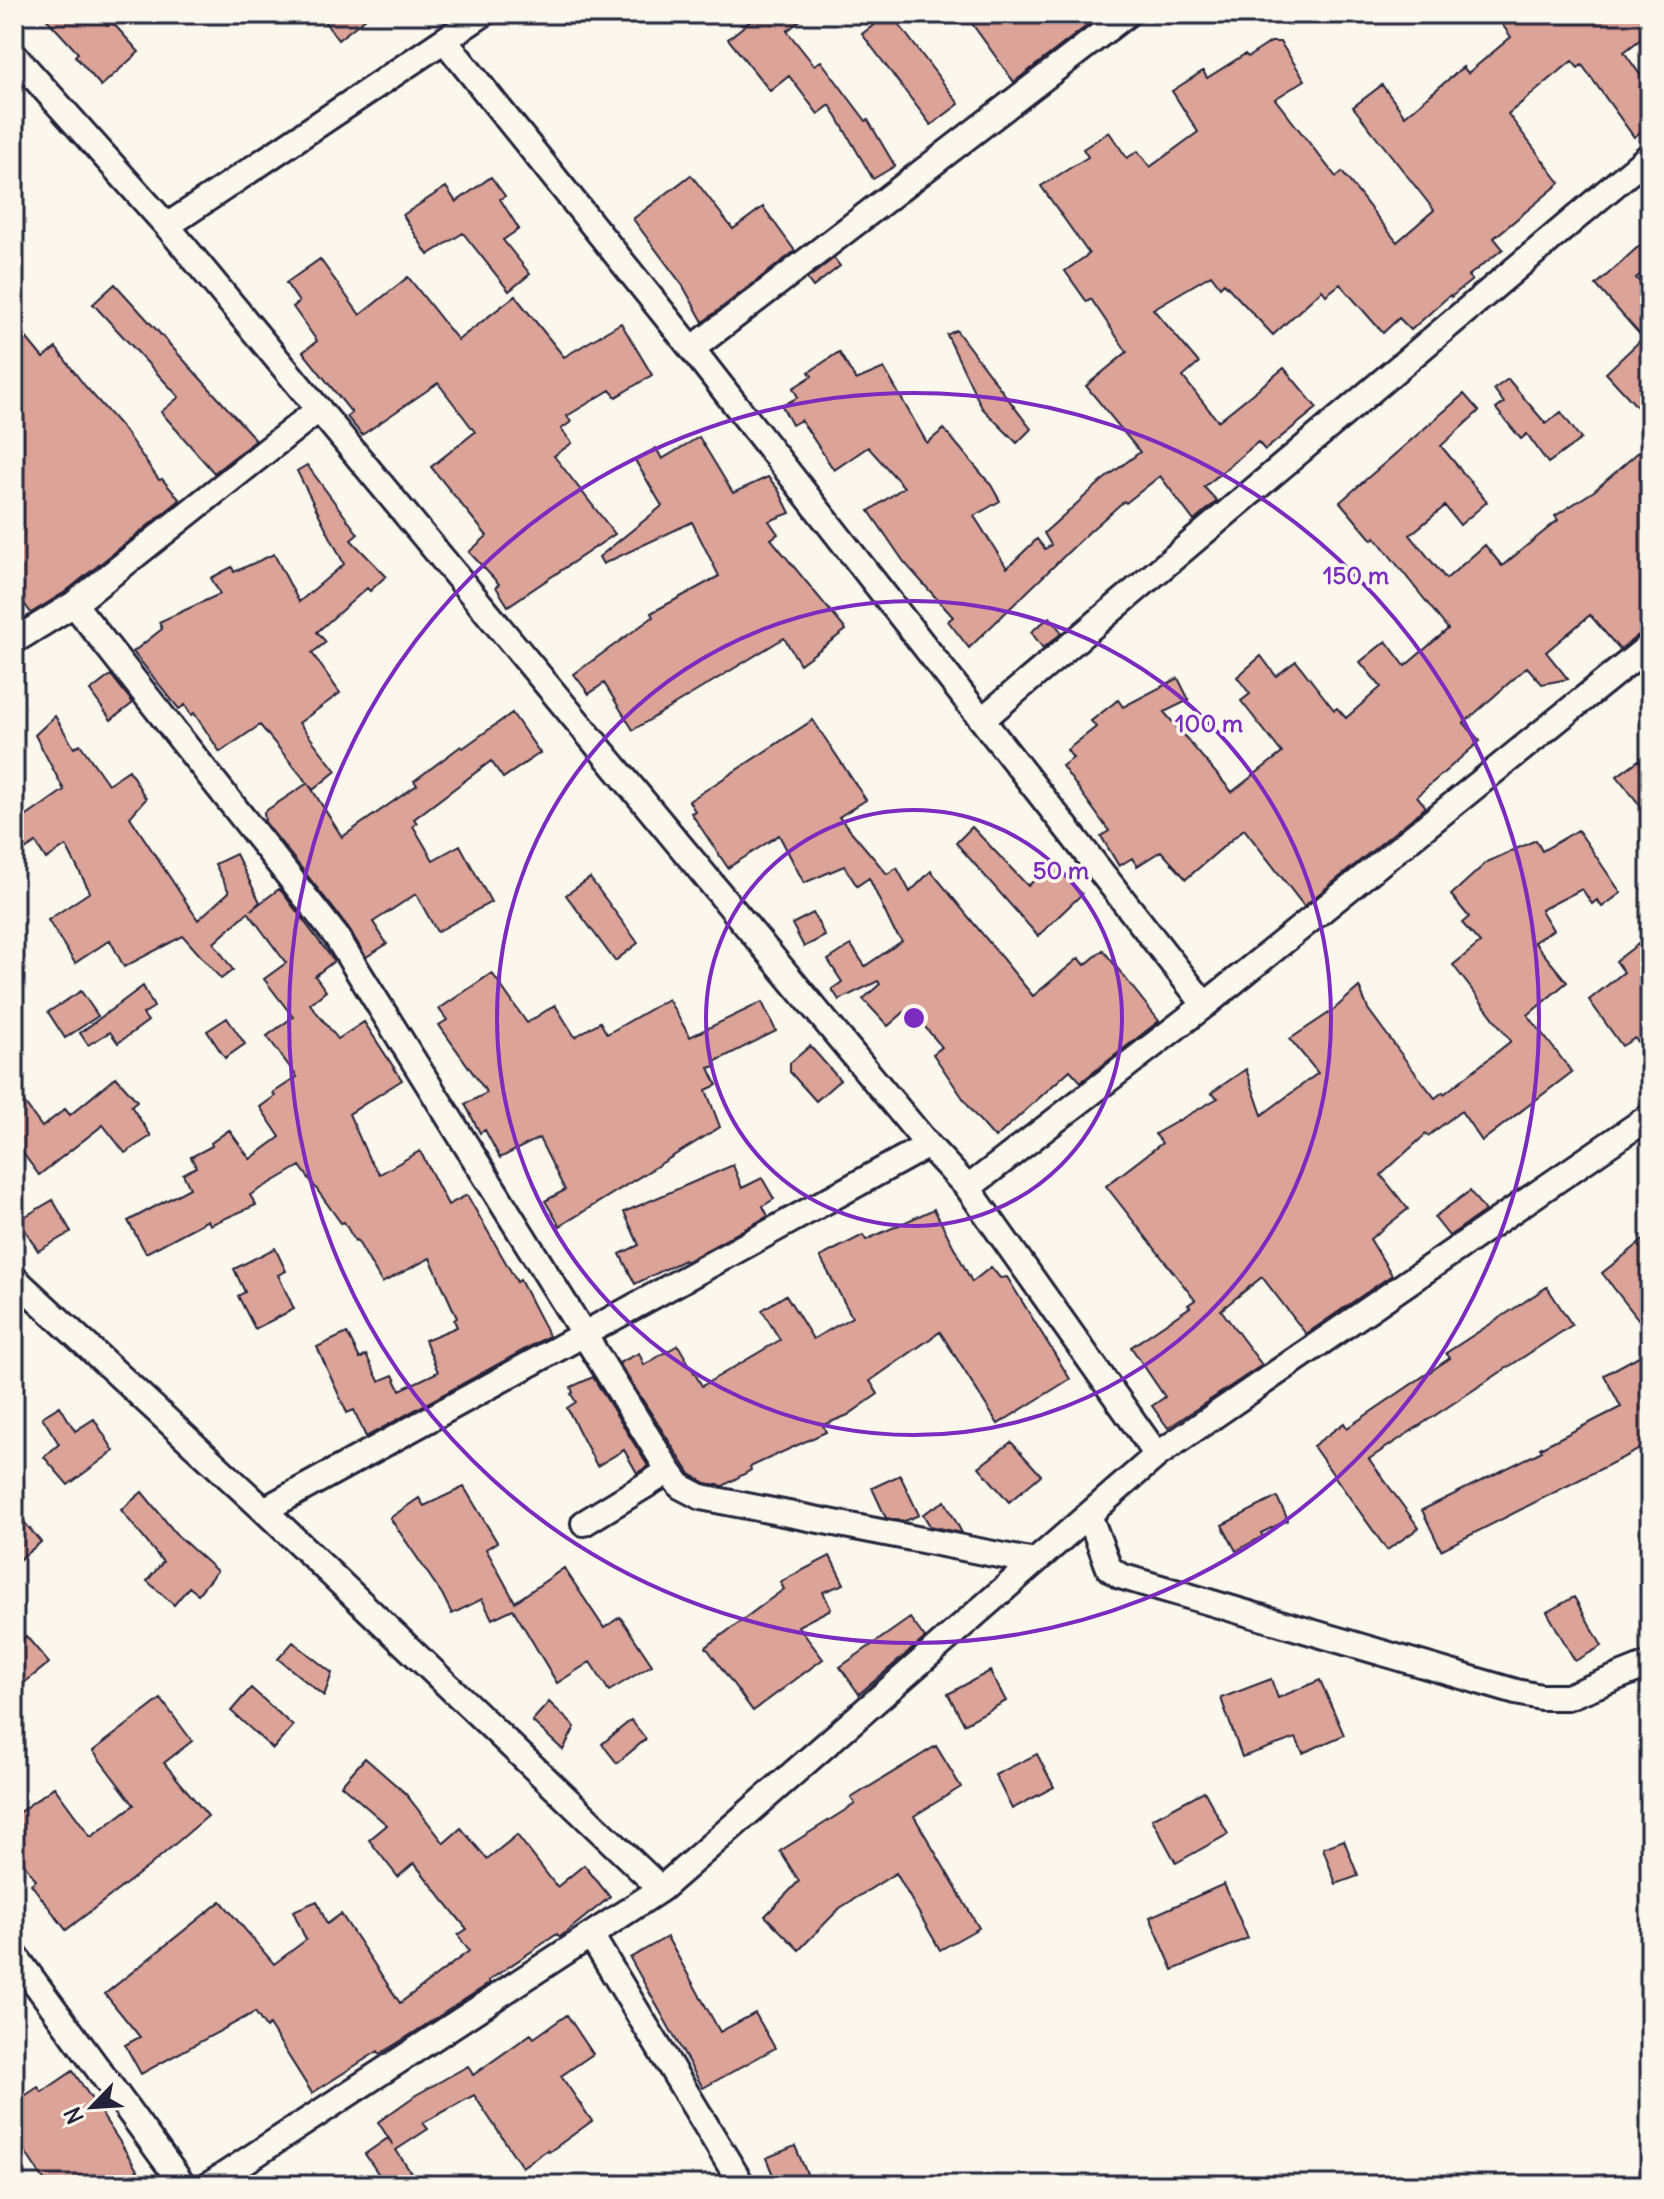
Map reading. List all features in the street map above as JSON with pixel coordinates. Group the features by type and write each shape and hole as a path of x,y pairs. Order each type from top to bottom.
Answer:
{"street":[{"path":"167,226 483,14"},
{"path":"692,349 1127,14"},
{"path":"445,41 692,349 1205,1005"},
{"path":"14,55 167,226 928,1145 968,1188 1157,1455"},
{"path":"983,719 1650,155"},
{"path":"14,641 74,604 319,409"},
{"path":"74,604 336,936 680,1486 701,1497 1035,1562"},
{"path":"968,1188 1205,1005 1650,645"},
{"path":"209,2185 661,1889 1157,1455 1650,1116"},
{"path":"264,1510 928,1145"},
{"path":"14,1278 264,1510 661,1889"},
{"path":"584,1523 669,1471"},
{"path":"1089,1515 1109,1568 1120,1576 1516,1692 1541,1697 1567,1697 1650,1664"},
{"path":"592,1937 742,2185"},
{"path":"14,1954 183,2185"}],"building":[{"path":"42,14 97,14 108,26 112,22 139,52 101,86 75,56 78,53"},
{"path":"319,14 371,14 338,40"},
{"path":"759,14 808,14 787,31 814,65 821,61 868,120 895,166 873,179 830,105 818,114 789,76 770,91 728,39"},
{"path":"888,14 959,104 931,125 862,34"},
{"path":"965,14 1102,14 1014,82"},
{"path":"1495,14 1650,14 1650,32 1624,52 1646,83 1640,87 1650,100 1650,125 1634,137 1582,65 1578,68 1572,61 1508,114 1560,183 1494,238 1503,249 1468,276 1472,280 1411,330 1399,318 1383,333 1340,284 1326,295 1322,290 1273,335 1224,283 1220,287 1211,275 1153,309 1199,363 1183,377 1218,421 1284,368 1317,408 1265,450 1258,442 1204,487 1217,501 1194,521 1160,476 1126,503 1124,501 1089,532 969,648 948,621 953,617 904,562 869,511 904,487 868,447 834,470 801,420 792,425 782,406 798,397 793,388 812,376 809,372 839,352 856,380 884,368 927,443 944,429 991,485 1000,501 974,516 1007,568 1037,539 1045,549 1051,545 1044,533 1103,480 1140,452 1086,386 1127,352 1091,299 1087,302 1065,271 1089,254 1041,186 1088,157 1083,149 1109,132 1127,158 1138,151 1150,167 1198,132 1172,91 1203,71 1207,78 1245,54 1248,57 1271,42 1280,42 1305,80 1275,99 1336,177 1342,172 1397,242 1434,210 1353,107 1382,85 1405,116 1463,67 1468,73 1511,37"},
{"path":"691,175 733,229 763,207 795,251 703,322 683,286 633,219"},
{"path":"491,177 505,196 500,199 519,229 503,240 530,274 509,291 463,233 428,255 403,215 446,187 456,202"},
{"path":"1639,246 1650,259 1650,266 1636,278 1650,293 1650,421 1606,373 1643,338 1596,285"},
{"path":"834,258 840,266 813,287 807,279"},
{"path":"320,259 360,315 408,277 458,340 515,296 564,357 621,323 652,375 616,397 610,390 567,416 571,422 561,429 572,443 554,456 615,534 508,606 496,587 499,584 469,552 487,536 431,467 475,432 438,383 362,435 347,417 352,413 303,352 317,341 293,307 299,302 286,283"},
{"path":"115,284 256,440 214,473 161,412 179,397 93,304"},
{"path":"14,323 43,358 56,348 124,430 159,480 162,479 180,500 65,592 31,613 14,590"},
{"path":"956,330 1031,429 1017,443 982,408 947,335"},
{"path":"1508,379 1546,424 1561,412 1581,439 1548,463 1527,434 1521,439 1496,409 1504,403 1494,389"},
{"path":"1464,394 1479,411 1441,446 1487,502 1460,525 1445,506 1410,535 1446,579 1485,545 1502,566 1558,520 1555,516 1594,491 1650,442 1650,630 1641,633 1620,650 1590,615 1546,652 1568,679 1542,684 1527,667 1464,723 1480,741 1417,796 1426,807 1304,906 1244,829 1186,879 1161,851 1137,866 1132,858 1119,866 1101,836 1109,831 1062,766 1073,758 1067,750 1096,727 1091,721 1118,700 1123,707 1178,678 1189,700 1164,712 1232,792 1282,753 1241,701 1250,694 1237,677 1261,656 1276,676 1296,661 1334,710 1337,708 1346,718 1381,687 1360,662 1386,641 1405,666 1448,629 1375,537 1372,540 1340,502"},
{"path":"699,437 733,493 768,477 778,489 790,513 769,521 778,534 771,539 846,630 800,664 784,638 633,730 604,683 589,694 574,674 653,617 651,613 719,576 692,522 603,564 599,557 662,506 635,460 656,448 662,459"},
{"path":"307,465 358,534 351,540 386,576 370,591 367,588 317,632 326,642 312,653 340,693 299,723 336,771 313,790 260,725 220,752 194,713 191,715 185,705 179,709 133,652 162,629 159,622 220,594 211,578 232,567 234,572 274,554 299,602 344,564 297,471"},
{"path":"1050,617 1062,633 1043,648 1031,632"},
{"path":"111,675 133,703 111,720 90,691"},
{"path":"512,713 540,753 503,778 491,761 414,819 417,823 413,826 433,860 460,845 491,902 437,932 416,894 373,922 387,944 366,957 348,927 265,822 264,812 308,783 342,837 417,785 414,781 461,746 463,748"},
{"path":"55,716 74,748 80,744 108,784 129,770 146,799 130,817 198,920 229,892 215,864 236,854 260,902 251,910 279,889 282,892 334,961 315,976 326,991 310,1004 338,1039 364,1022 402,1080 349,1114 369,1159 380,1174 420,1151 448,1205 467,1195 517,1282 520,1280 549,1336 366,1437 354,1410 347,1413 317,1347 347,1333 360,1359 366,1355 379,1381 393,1375 400,1390 438,1372 425,1340 457,1327 454,1320 457,1318 430,1258 382,1283 357,1240 300,1166 250,1195 256,1205 210,1225 208,1220 146,1253 128,1221 190,1188 183,1174 196,1167 191,1157 212,1146 211,1143 229,1130 250,1159 280,1137 260,1107 275,1096 273,1093 297,1077 267,1036 293,1017 264,979 286,963 248,912 214,943 233,970 221,979 183,936 124,967 110,940 75,963 48,920 90,892 66,846 46,859 36,843 14,857 14,825 64,790 35,735"},
{"path":"813,720 866,800 839,817 887,874 897,868 910,892 931,871 1033,996 1079,958 1085,965 1103,950 1159,1021 1081,1082 1070,1070 995,1138 973,1113 933,1054 942,1047 909,1008 888,1026 863,999 880,984 878,981 839,1000 832,989 842,982 828,960 851,945 865,966 902,941 893,929 869,878 857,886 844,866 804,883 779,835 728,868 691,813 695,811 689,801"},
{"path":"1639,760 1650,774 1650,818 1617,776"},
{"path":"972,827 1028,886 1053,863 1082,894 1038,936 956,843"},
{"path":"1578,830 1621,893 1602,907 1597,900 1592,904 1582,889 1541,910 1553,930 1534,942 1567,982 1528,1015 1572,1072 1482,1141 1461,1111 1428,1136 1426,1134 1381,1175 1408,1209 1370,1239 1392,1275 1306,1334 1262,1277 1221,1310 1262,1365 1168,1428 1152,1406 1165,1397 1131,1347 1190,1307 1188,1305 1195,1300 1106,1186 1162,1143 1155,1134 1218,1098 1211,1093 1246,1069 1262,1115 1318,1073 1290,1039 1332,1011 1359,987 1368,1009 1435,1098 1444,1094 1511,1041 1453,965 1480,943 1462,923 1469,917 1451,895 1487,862 1536,840 1542,851"},
{"path":"590,878 638,943 615,961 566,895"},
{"path":"813,913 825,936 804,947 792,924"},
{"path":"1650,935 1650,1060 1635,1038 1622,1046 1589,1000 1624,972 1616,961"},
{"path":"492,973 527,1023 555,1005 575,1037 600,1022 607,1034 668,999 690,1037 762,1002 776,1031 714,1062 716,1066 709,1068 717,1085 706,1090 720,1127 560,1226 545,1201 565,1190 539,1138 500,1158 485,1130 480,1133 465,1104 487,1093 439,1025 447,1020 439,1009"},
{"path":"143,986 154,1007 143,1014 148,1021 118,1043 110,1032 88,1045 80,1033"},
{"path":"81,991 98,1016 65,1038 48,1012"},
{"path":"227,1018 245,1044 225,1058 207,1031"},
{"path":"810,1046 840,1080 816,1101 790,1072 790,1063"},
{"path":"116,1077 137,1101 131,1106 151,1136 125,1153 103,1125 39,1175 14,1141 14,1089 42,1127 65,1109 70,1115"},
{"path":"733,1165 742,1188 762,1178 774,1199 763,1206 768,1216 685,1262 635,1284 620,1254 639,1245 624,1212"},
{"path":"1470,1191 1485,1211 1449,1236 1434,1217"},
{"path":"53,1200 71,1232 38,1251 19,1220"},
{"path":"934,1209 972,1282 991,1267 1000,1278 1007,1277 1070,1379 998,1424 940,1332 870,1381 878,1394 848,1415 823,1425 826,1432 750,1467 751,1470 723,1486 706,1483 690,1474 619,1363 639,1353 644,1365 678,1345 702,1386 780,1340 762,1310 786,1295 813,1339 852,1317 820,1257 863,1235 866,1240"},
{"path":"1650,1235 1650,1334 1602,1273"},
{"path":"275,1248 286,1271 278,1275 294,1309 255,1329 238,1296 245,1292 234,1269"},
{"path":"1547,1287 1572,1325 1369,1459 1419,1528 1387,1550 1313,1446 1344,1423 1347,1428 1450,1358 1446,1353"},
{"path":"1650,1350 1650,1444 1441,1550 1422,1510 1542,1451 1540,1448 1621,1407 1604,1375"},
{"path":"593,1377 648,1466 637,1473 624,1450 597,1466 567,1408 576,1402 571,1387"},
{"path":"60,1406 75,1431 94,1419 114,1451 68,1485 44,1457 59,1444 42,1417"},
{"path":"1011,1442 1041,1475 1009,1502 979,1467"},
{"path":"900,1475 919,1515 905,1521 886,1518 872,1488"},
{"path":"464,1487 497,1542 486,1549 515,1602 564,1568 604,1628 620,1617 652,1665 609,1691 590,1662 557,1683 513,1609 492,1619 482,1599 452,1614 442,1594 390,1518 419,1498 424,1506"},
{"path":"142,1492 177,1535 217,1571 198,1594 189,1587 174,1605 147,1581 163,1562 121,1510"},
{"path":"1277,1497 1288,1520 1261,1533 1263,1536 1236,1551 1222,1525"},
{"path":"945,1501 962,1533 930,1526 923,1514"},
{"path":"14,1510 41,1542 14,1564"},
{"path":"830,1556 844,1584 823,1592 831,1609 798,1626 823,1659 753,1711 706,1647 784,1589 780,1582"},
{"path":"1574,1597 1602,1646 1575,1661 1547,1612"},
{"path":"910,1618 925,1638 859,1694 840,1667"},
{"path":"26,1636 49,1663 14,1691 14,1646"},
{"path":"293,1642 332,1673 324,1696 278,1659"},
{"path":"990,1671 1006,1701 964,1724 948,1694"},
{"path":"1271,1679 1278,1698 1320,1680 1344,1735 1303,1753 1296,1738 1242,1757 1221,1698"},
{"path":"251,1688 293,1726 273,1749 231,1711"},
{"path":"161,1699 192,1741 164,1763 208,1816 66,1930 31,1884 36,1880 14,1850 14,1816 54,1787 91,1837 134,1805 93,1751"},
{"path":"549,1702 575,1727 563,1750 532,1721"},
{"path":"631,1720 646,1739 617,1763 602,1744"},
{"path":"936,1746 961,1787 914,1816 979,1928 940,1950 896,1873 840,1908 799,1950 765,1916 799,1881 780,1851 855,1804 851,1798"},
{"path":"1037,1754 1054,1787 1012,1809 995,1775"},
{"path":"365,1758 405,1793 444,1843 461,1828 487,1859 517,1835 557,1887 584,1865 610,1897 560,1937 557,1934 488,1981 490,1983 407,2037 380,2054 378,2051 312,2093 269,2025 266,2028 255,2012 141,2074 125,2045 140,2037 105,1994 221,1901 274,1964 306,1940 293,1911 317,1901 327,1924 341,1914 400,2003 469,1951 458,1935 467,1929 414,1863 398,1877 369,1840 387,1825 341,1785"},
{"path":"1204,1791 1228,1834 1176,1863 1152,1819"},
{"path":"1344,1840 1358,1876 1336,1884 1323,1848"},
{"path":"1224,1884 1248,1938 1173,1970 1150,1917"},
{"path":"667,1937 720,2032 755,2013 775,2048 703,2088 630,1958"},
{"path":"567,2015 593,2054 561,2076 592,2121 522,2167 474,2095 423,2123 428,2129 396,2150 419,2185 386,2185 365,2154 388,2138 393,2145 378,2122 416,2095 468,2066 473,2075 531,2034 534,2038"},
{"path":"73,2071 146,2185 47,2185 14,2135 14,2103 38,2087 42,2092"},
{"path":"795,2146 808,2176 786,2185 777,2185 766,2158"}]}
